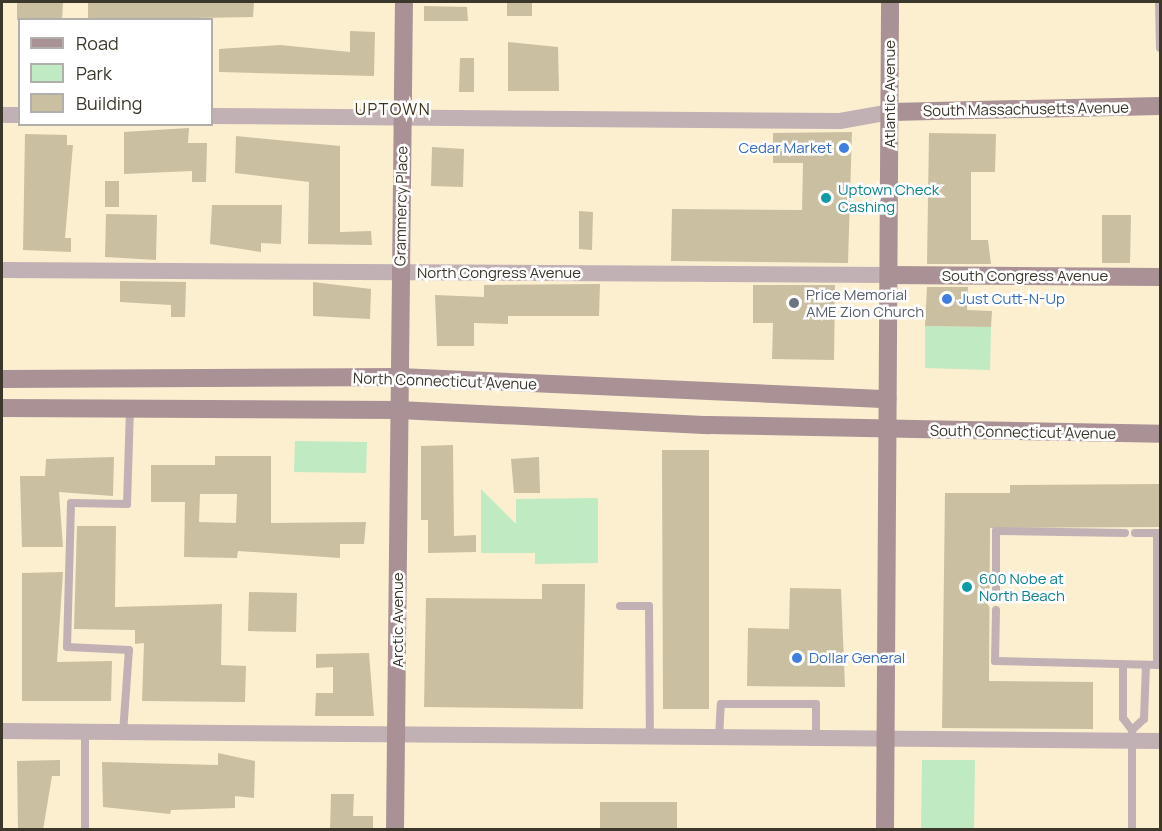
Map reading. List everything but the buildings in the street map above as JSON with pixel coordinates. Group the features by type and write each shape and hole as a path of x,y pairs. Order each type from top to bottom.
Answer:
{"street":[{"name":"Grammercy Place","path":"399,410 404,2"},
{"name":"Atlantic Avenue","path":"885,830 890,2"},
{"name":"South Massachusetts Avenue","path":"891,112 1161,106"},
{"path":"213,116 840,121 891,112"},
{"path":"2,115 18,115"},
{"name":"North Congress Avenue","path":"2,270 889,275"},
{"name":"South Congress Avenue","path":"889,275 1161,277"},
{"name":"North Connecticut Avenue","path":"2,379 399,377 888,399"},
{"name":"North Connecticut Avenue","path":"2,408 399,410 886,430"},
{"name":"Arctic Avenue","path":"395,830 399,410"},
{"name":"South Connecticut Avenue","path":"886,430 1161,434"},
{"path":"2,731 884,739 1132,735 1161,741"}],"lane":[{"path":"1159,2 1161,48"},
{"path":"123,733 129,650 67,647 71,503 127,504 130,409"},
{"path":"996,598 996,531 1125,533"},
{"path":"996,610 995,661 1123,666 1159,665 1159,533 1135,533"},
{"path":"620,606 649,606 650,737"},
{"path":"1132,735 1144,719 1146,665"},
{"path":"1123,666 1123,718 1132,735 1132,830"},
{"path":"719,738 721,704 816,704 816,738"},
{"path":"85,733 86,830"}],"green space":[{"path":"925,326 991,327 990,370 925,368"},
{"path":"295,441 367,442 366,473 294,472"},
{"path":"481,489 516,524 516,499 598,498 598,563 535,564 535,553 481,553"},
{"path":"922,760 975,760 974,829 921,829"}],"place":[{"name":"Cedar Market","path":"844,148"},
{"name":"Uptown Check Cashing","path":"826,198"},
{"name":"Just Cutt-N-Up","path":"947,299"},
{"name":"Price Memorial AME Zion Church","path":"794,303"},
{"name":"600 Nobe at North Beach","path":"967,587"},
{"name":"Dollar General","path":"797,658"}],"district":[{"name":"UPTOWN","path":"393,109"}]}
